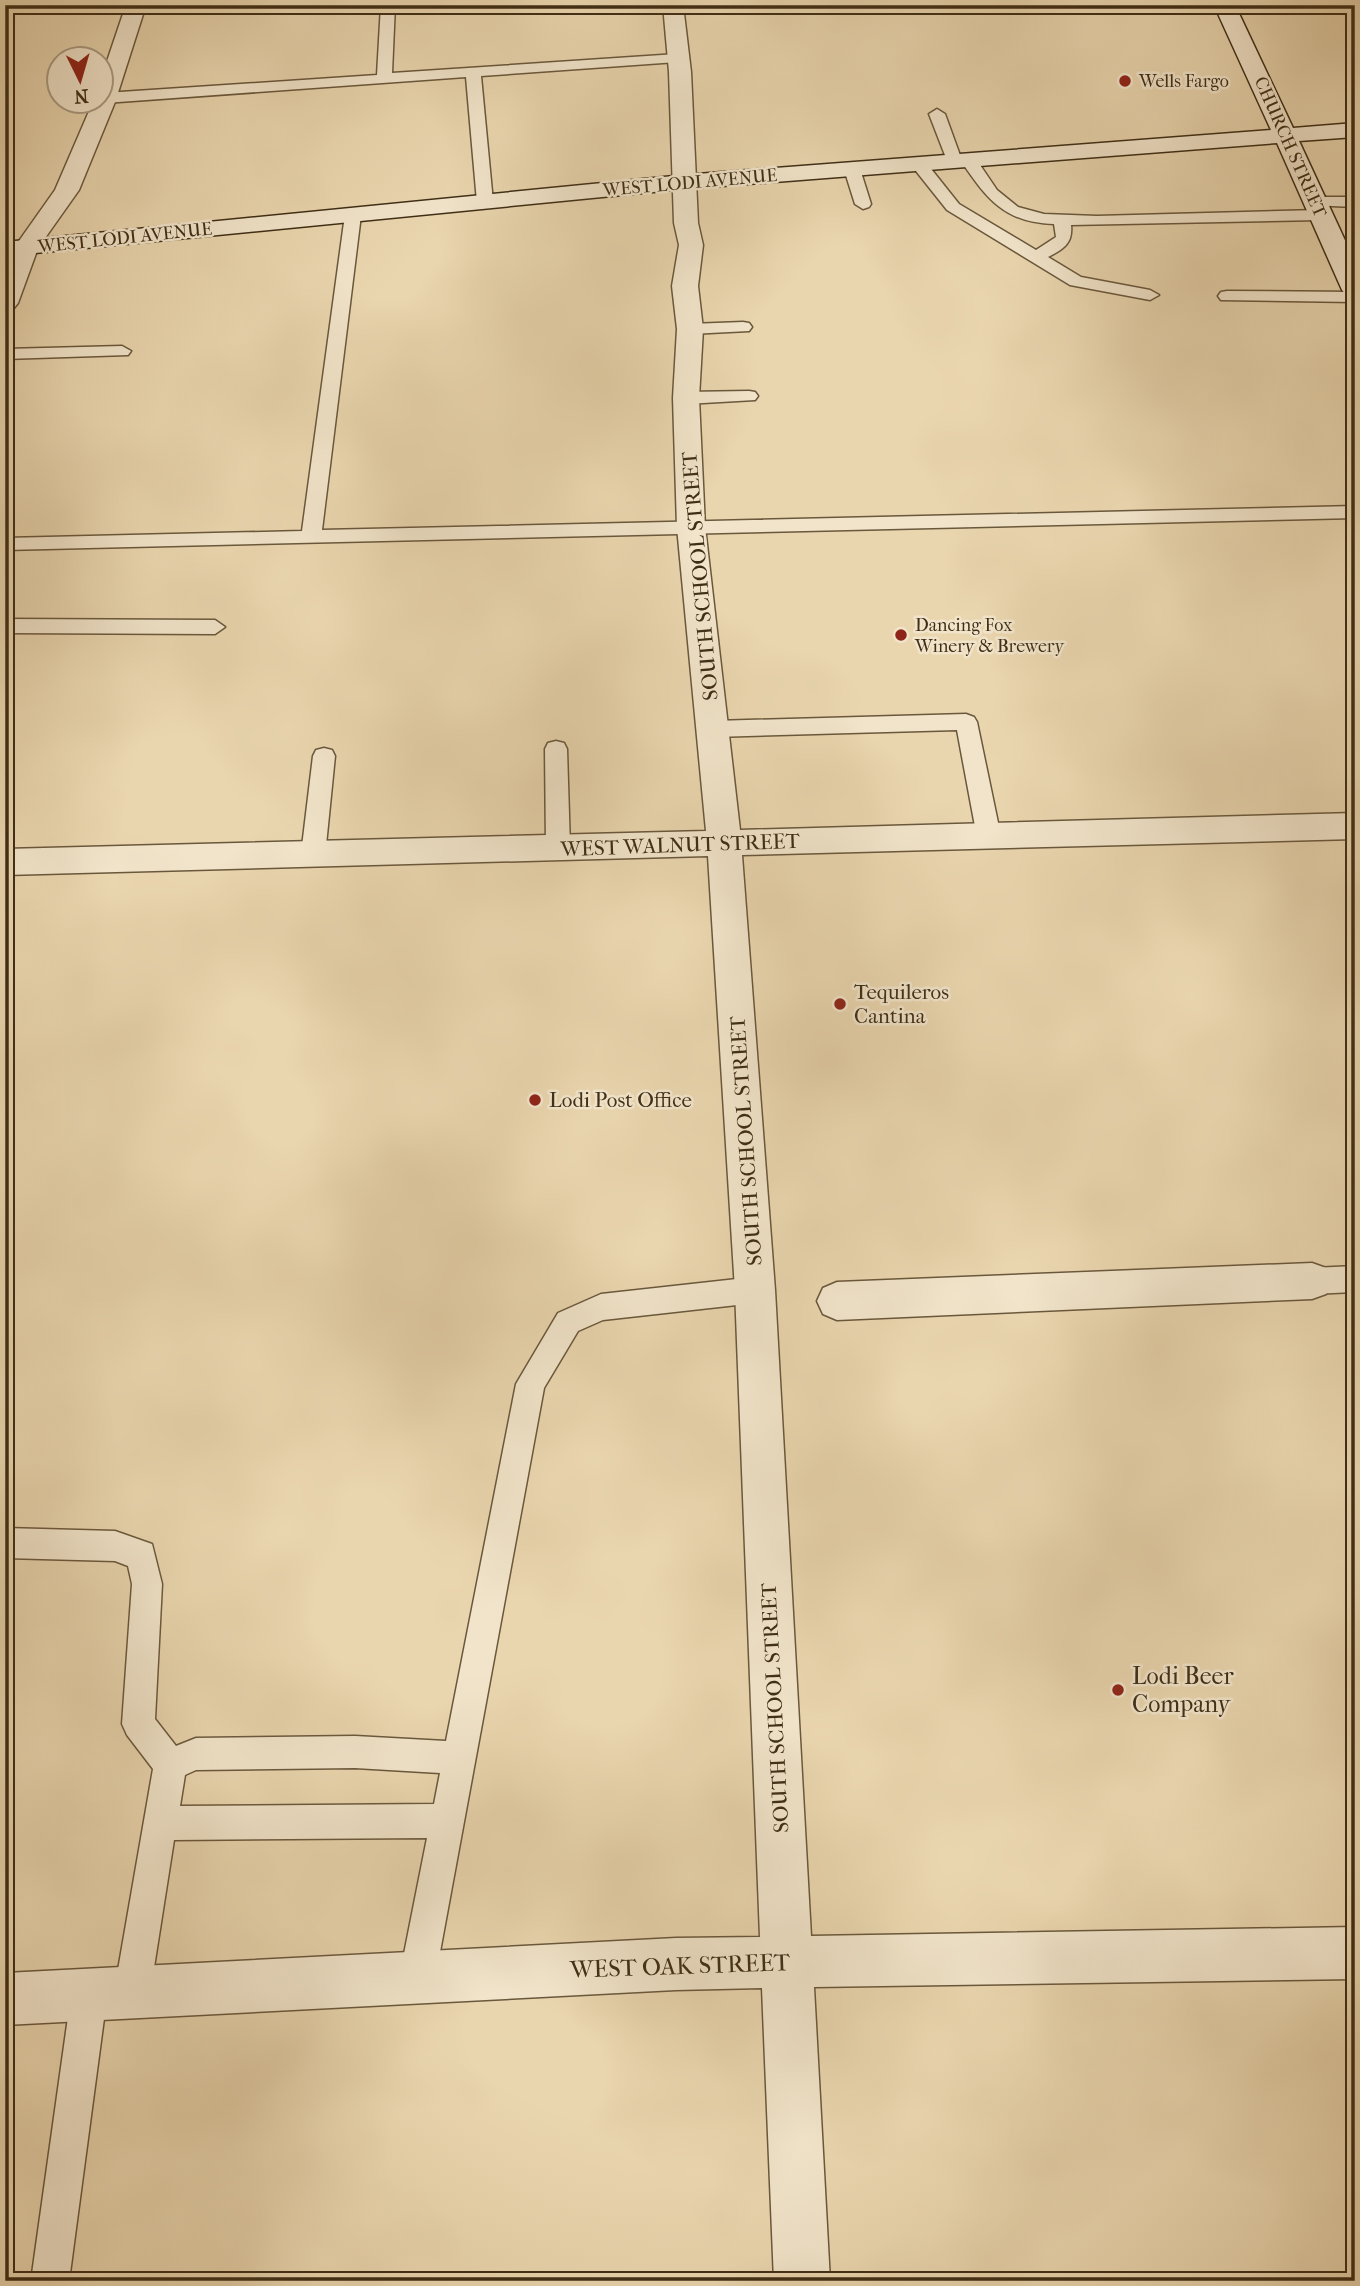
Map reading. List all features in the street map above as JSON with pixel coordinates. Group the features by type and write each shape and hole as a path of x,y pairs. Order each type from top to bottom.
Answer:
{"street":[{"path":"116,64 136,5"},
{"name":"SOUTH SCHOOL STREET","path":"674,5 684,182 691,245 685,286 691,329 686,398 691,527 727,844 755,1290 802,2281"},
{"name":"CHURCH STREET","path":"1224,5 1285,134 1316,208 1346,252 1355,290"},
{"path":"5,303 15,248 67,190 97,116"},
{"name":"WEST LODI AVENUE","path":"15,248 684,182 1355,130"},
{"name":"WEST WALNUT STREET","path":"5,862 1355,827"},
{"path":"837,1301 1312,1281"},
{"name":"WEST OAK STREET","path":"5,1999 676,1964 1355,1953"}],"lane":[{"path":"384,78 388,5"},
{"path":"116,96 677,58"},
{"path":"473,71 485,202"},
{"path":"937,114 961,160 991,193 1012,210 1043,219 1316,208 1355,202"},
{"path":"918,163 953,207 1076,281 1150,295"},
{"path":"852,169 863,204"},
{"path":"311,537 353,215"},
{"path":"1035,257 1056,247 1064,238 1062,220"},
{"path":"1227,296 1355,297"},
{"path":"691,329 743,327"},
{"path":"5,354 122,351"},
{"path":"686,398 749,396"},
{"path":"5,544 1355,512"},
{"path":"5,626 215,627"},
{"path":"714,729 966,722 989,837"},
{"path":"556,749 558,848"},
{"path":"313,855 324,756"},
{"path":"1312,1281 1355,1279"},
{"path":"417,1979 530,1384 568,1322 601,1307 755,1290"},
{"path":"5,1543 115,1546 141,1555 147,1584 138,1724 170,1765 160,1823 111,1994 50,2281"},
{"path":"170,1765 196,1754 355,1752 457,1758"},
{"path":"160,1823 446,1821"}],"place":[{"name":"Wells Fargo","path":"1125,81"},
{"name":"Dancing Fox Winery & Brewery","path":"901,635"},
{"name":"Tequileros Cantina","path":"840,1004"},
{"name":"Lodi Post Office","path":"535,1100"},
{"name":"Lodi Beer Company","path":"1118,1690"}]}
